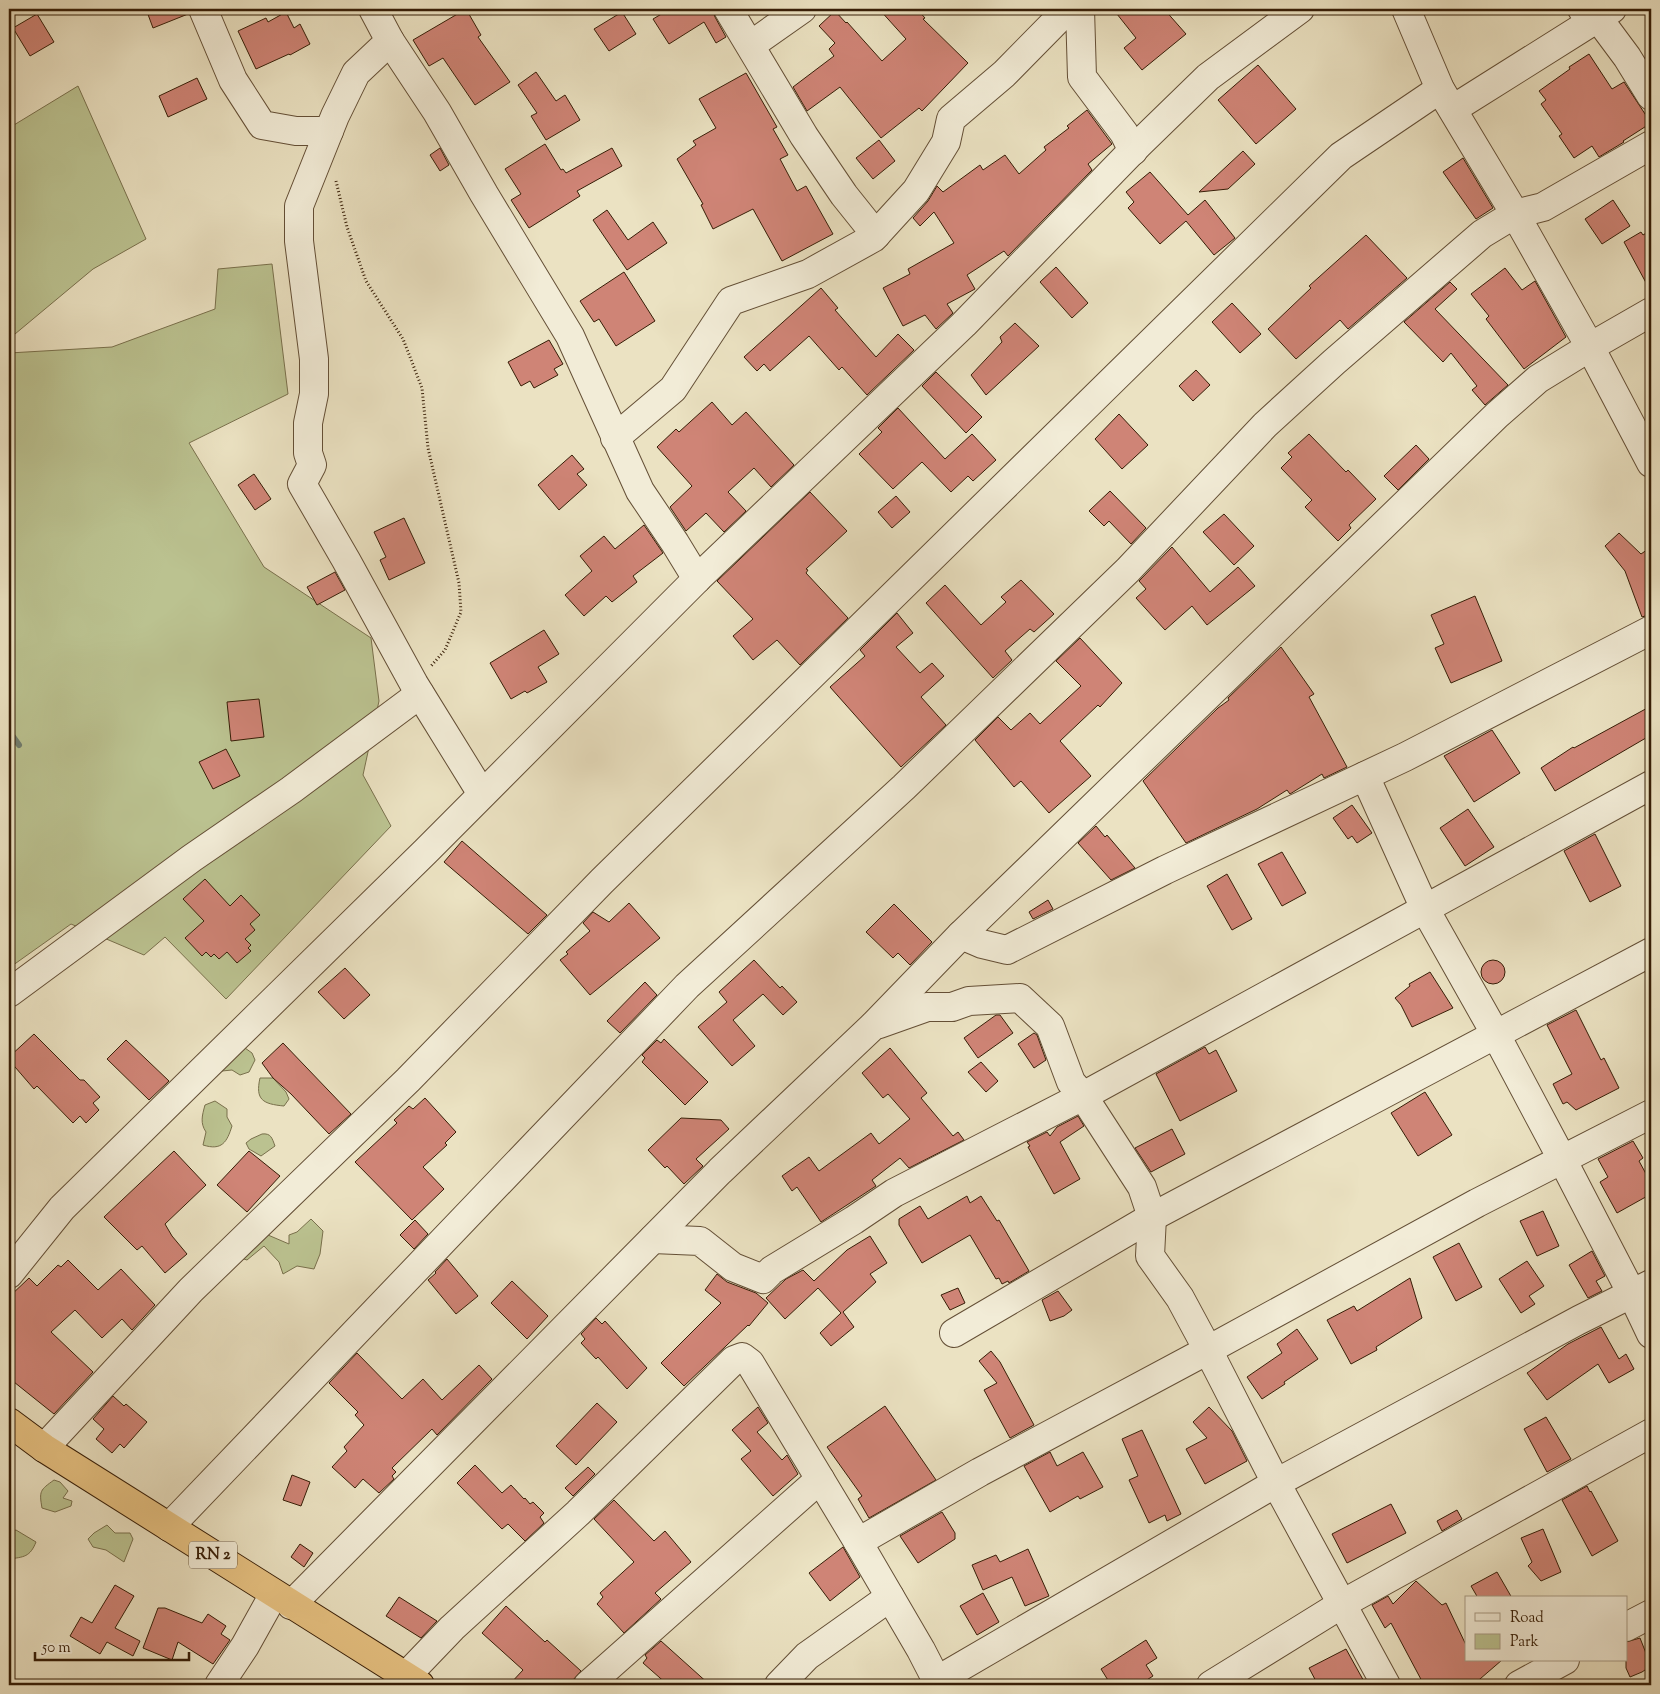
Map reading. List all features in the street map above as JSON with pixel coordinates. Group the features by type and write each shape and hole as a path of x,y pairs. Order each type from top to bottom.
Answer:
{"highway":[{"name":"RN 2","path":"9,1422 44,1448 413,1681"}],"street":[{"path":"203,9 233,80 262,125 296,131 329,131"},
{"path":"373,9 390,41 437,112 570,336 640,491 697,579"},
{"path":"728,9 804,136 844,195 876,235"},
{"path":"751,46 802,9"},
{"path":"615,438 673,389 731,301 808,274 873,238 916,191 946,142 951,119 1004,74 1068,9"},
{"path":"1080,9 1082,77 1124,133 1133,151"},
{"path":"9,1274 62,1208 412,865 697,579 964,324 1208,77 1300,9"},
{"path":"1406,9 1447,99 1590,347 1651,463"},
{"path":"44,1448 191,1290 408,1080 602,881 1341,156 1447,99 1597,12 1651,96"},
{"path":"390,41 356,73 329,131 299,206 299,241 314,359 314,394 308,423 308,453 312,465 302,484 417,689 482,794"},
{"path":"169,1527 687,986 904,787 1121,577 1265,425 1334,362 1482,234 1515,214 1543,207 1651,145"},
{"path":"219,1685 245,1646 282,1599 653,1239 720,1171 874,1026 961,935 1497,415 1538,379 1651,312"},
{"path":"961,935 982,944 1006,950 1165,870 1365,776 1651,630"},
{"path":"9,994 192,858 291,790 417,689"},
{"path":"1365,776 1425,909 1496,1034 1562,1159 1642,1289 1651,1334"},
{"path":"653,1239 700,1241 733,1267 763,1279 772,1270 894,1193 1083,1096 1651,785"},
{"path":"954,1333 1152,1217 1651,952"},
{"path":"874,1026 928,1007 952,1007 969,1001 1020,998 1050,1026 1071,1082 1083,1096 1142,1187 1152,1217 1150,1256 1180,1298 1276,1483 1386,1685"},
{"path":"858,1542 980,1472 1208,1350 1477,1202 1651,1114"},
{"path":"413,1681 452,1628 578,1513 734,1360 742,1357 750,1363 858,1542 938,1683 1276,1483 1579,1320 1642,1289"},
{"path":"1210,1685 1342,1604 1651,1433"},
{"path":"588,1685 820,1479"},
{"path":"779,1685 807,1656 890,1597"},
{"path":"1628,1626 1651,1614"},
{"path":"1519,1685 1561,1662"}],"path":[{"path":"335,180 347,227 366,282 403,339 422,388 428,448 459,583 461,612 445,650 417,689"}],"green space":[{"path":"78,86 146,239 93,269 9,339 9,128"},
{"path":"272,264 288,394 189,443 264,567 371,638 379,701 363,775 391,826 226,999 165,937 144,955 71,924 9,968 9,353 112,347 215,309 218,269"},
{"path":"245,1048 252,1053 255,1060 249,1072 240,1075 232,1070 222,1071 225,1062 230,1056 236,1051"},
{"path":"260,1078 273,1078 286,1092 289,1099 284,1106 262,1100 259,1091"},
{"path":"215,1101 227,1109 227,1117 232,1126 223,1144 209,1147 203,1145 206,1132 202,1116 205,1105"},
{"path":"262,1134 269,1135 275,1146 261,1156 249,1149 246,1143"},
{"path":"311,1219 323,1231 320,1254 314,1269 297,1266 283,1274 279,1262 264,1246 247,1260 228,1254 261,1232 289,1244 289,1235 297,1232"},
{"path":"54,1480 60,1482 68,1491 63,1498 72,1501 71,1506 55,1512 42,1508 41,1498 43,1489"},
{"path":"107,1525 115,1533 130,1533 133,1539 124,1562 106,1550 93,1547 88,1539"},
{"path":"16,1530 36,1542 31,1551 26,1555 9,1559 9,1532"}],"building":[{"path":"146,9 188,9 188,14 153,28"},
{"path":"466,9 481,35 478,37 510,82 475,105 443,58 429,66 413,40"},
{"path":"670,9 712,9 726,37 716,43 704,22 669,44 653,19"},
{"path":"879,9 917,9 925,18 923,19 968,63 922,111 919,108 881,138 840,87 807,111 793,87 834,56 829,49 835,43 819,26 835,11 882,61 906,39"},
{"path":"1113,9 1164,9 1186,34 1142,70 1124,48 1136,38"},
{"path":"286,12 294,28 300,24 310,44 290,55 256,69 238,31 266,18 268,22"},
{"path":"622,12 636,34 609,51 594,29"},
{"path":"37,14 54,42 30,56 13,28"},
{"path":"1589,54 1612,89 1624,82 1651,123 1599,157 1592,146 1574,158 1559,136 1562,134 1541,104 1546,100 1539,91"},
{"path":"1258,65 1296,109 1256,144 1218,100"},
{"path":"536,72 556,101 565,95 580,120 546,140 531,116 537,113 518,85"},
{"path":"746,73 777,127 773,129 788,155 780,159 797,191 806,186 833,234 782,261 753,209 713,229 701,205 703,204 677,159 696,145 693,141 716,128 699,99"},
{"path":"197,78 207,99 168,117 159,96"},
{"path":"1087,110 1112,144 1088,164 1092,170 1008,256 1004,251 967,275 975,289 947,304 953,313 936,329 925,315 903,326 883,288 910,274 908,269 954,243 934,212 920,226 913,218 928,201 937,186 943,192 980,165 983,170 1005,155 1019,174 1046,150 1044,147 1069,128 1067,126"},
{"path":"879,140 895,161 873,179 856,158"},
{"path":"545,144 561,170 563,169 566,173 612,148 622,166 577,191 580,196 529,228 511,200 521,194 505,169"},
{"path":"440,148 449,165 440,171 430,155"},
{"path":"1243,151 1255,164 1228,189 1199,192"},
{"path":"1463,158 1493,208 1476,219 1443,172"},
{"path":"1150,172 1188,215 1205,200 1235,238 1214,255 1186,221 1160,244 1128,208 1134,202 1126,192"},
{"path":"1613,200 1630,226 1602,244 1585,219"},
{"path":"607,210 628,240 653,222 667,243 627,270 593,220"},
{"path":"1651,230 1651,292 1624,242 1641,232 1643,235"},
{"path":"1366,235 1407,278 1348,329 1340,320 1296,359 1268,329 1311,288 1309,286"},
{"path":"1056,267 1088,303 1072,318 1040,282"},
{"path":"1505,268 1522,290 1535,281 1566,337 1524,369 1486,319 1489,316 1471,294"},
{"path":"624,272 655,321 616,346 599,319 594,322 580,301"},
{"path":"1450,282 1457,289 1435,309 1508,385 1485,405 1472,390 1477,386 1451,353 1443,362 1404,322"},
{"path":"821,288 838,308 835,310 876,357 898,334 914,350 867,395 842,367 839,370 809,336 770,371 764,364 757,371 744,357"},
{"path":"1232,303 1261,334 1240,353 1212,322"},
{"path":"1015,323 1039,346 986,395 971,375 1002,342 1000,337"},
{"path":"549,340 563,364 554,369 558,375 534,388 530,381 521,386 508,362"},
{"path":"1196,370 1210,385 1193,401 1179,386"},
{"path":"936,372 982,417 966,433 922,386"},
{"path":"712,402 732,425 746,412 794,465 771,487 754,468 728,492 746,511 724,532 706,513 686,531 670,507 692,486 657,447 676,429 679,432"},
{"path":"898,408 945,459 972,434 996,460 973,481 968,476 951,492 922,462 893,489 859,454 882,432 878,428"},
{"path":"1119,414 1148,445 1122,469 1095,439"},
{"path":"1309,434 1346,472 1348,470 1376,499 1349,525 1351,528 1338,541 1305,507 1312,500 1281,468 1292,457 1288,453"},
{"path":"1416,445 1429,459 1398,490 1384,476"},
{"path":"572,455 584,469 577,474 587,485 559,510 538,485"},
{"path":"254,474 271,499 255,510 238,485"},
{"path":"1110,491 1146,528 1131,544 1109,521 1104,526 1089,511"},
{"path":"810,492 847,531 806,569 808,570 806,573 848,618 800,665 777,640 753,660 733,636 753,619 717,581"},
{"path":"896,496 910,512 892,528 878,512"},
{"path":"1224,514 1254,546 1234,565 1203,532"},
{"path":"404,518 425,563 389,580 380,560 386,557 374,532"},
{"path":"644,525 663,553 633,576 637,582 612,602 606,596 584,616 565,595 592,571 580,556 604,536 615,549"},
{"path":"1619,533 1641,554 1651,547 1651,614 1642,617 1625,571 1605,546"},
{"path":"1172,547 1210,592 1238,567 1255,586 1207,625 1192,606 1165,630 1136,598 1146,589 1139,581"},
{"path":"335,572 345,590 317,605 307,587"},
{"path":"1021,580 1054,614 1034,632 1030,629 1005,651 1012,660 993,678 926,603 945,585 981,625 1006,602 1001,597"},
{"path":"1475,596 1502,661 1451,683 1435,648 1444,644 1431,615"},
{"path":"897,613 913,633 896,647 920,673 932,663 944,676 921,697 946,725 901,767 830,687 865,656 860,650"},
{"path":"544,630 559,654 538,667 547,682 511,699 490,663"},
{"path":"1080,638 1122,683 1100,707 1098,705 1060,741 1091,776 1049,813 1021,781 1014,787 975,740 998,717 1011,730 1030,713 1040,724 1081,686 1056,661"},
{"path":"1281,647 1314,694 1309,697 1347,767 1324,778 1322,774 1290,794 1287,790 1257,809 1186,843 1143,781 1218,708 1229,700 1228,698"},
{"path":"259,699 264,737 231,741 227,702"},
{"path":"1651,706 1651,735 1555,791 1541,768 1573,747"},
{"path":"1492,730 1520,773 1474,802 1444,756"},
{"path":"226,749 240,776 213,789 199,762"},
{"path":"1352,805 1372,833 1357,843 1352,836 1348,839 1333,818"},
{"path":"1468,809 1494,847 1465,866 1440,828"},
{"path":"1096,826 1105,837 1107,835 1135,868 1111,880 1078,843"},
{"path":"1595,834 1621,886 1590,902 1564,851"},
{"path":"462,841 547,915 528,934 444,862"},
{"path":"1282,852 1306,893 1282,906 1258,864"},
{"path":"1227,874 1252,919 1232,930 1207,886"},
{"path":"205,879 230,906 241,895 260,915 250,924 255,930 245,939 251,945 248,948 251,951 237,963 227,952 219,959 214,954 211,957 206,952 202,956 185,938 204,921 183,899"},
{"path":"1048,900 1053,909 1033,919 1029,912"},
{"path":"629,903 660,938 590,995 560,960 568,954 566,952 590,931 583,923 593,912 609,922"},
{"path":"894,904 932,942 910,965 898,953 893,958 866,932"},
{"path":"754,960 780,988 782,986 797,1002 783,1015 763,994 733,1020 755,1046 732,1066 698,1027 727,1002 719,992"},
{"path":"1493,960 1502,963 1505,972 1502,981 1493,984 1484,981 1481,972 1484,963"},
{"path":"345,968 370,995 344,1019 318,992"},
{"path":"1430,972 1453,1008 1412,1027 1401,1005 1395,998 1410,986 1409,984"},
{"path":"645,982 657,995 620,1033 607,1021"},
{"path":"1576,1010 1601,1060 1604,1058 1619,1088 1576,1110 1567,1102 1563,1104 1553,1084 1572,1074 1547,1025"},
{"path":"996,1015 1000,1015 1013,1033 978,1058 964,1038"},
{"path":"1034,1033 1037,1035 1046,1060 1034,1068 1018,1044"},
{"path":"34,1034 80,1080 84,1080 100,1097 93,1103 99,1110 86,1123 80,1116 73,1123 37,1086 34,1089 9,1060 9,1057"},
{"path":"664,1039 708,1082 685,1105 642,1062 645,1058 642,1055 657,1040 661,1043"},
{"path":"126,1040 169,1081 149,1100 107,1059"},
{"path":"283,1043 351,1114 329,1134 273,1078 262,1063"},
{"path":"1205,1047 1209,1054 1216,1050 1237,1091 1180,1121 1156,1074"},
{"path":"890,1048 927,1093 921,1098 953,1136 958,1132 964,1140 909,1168 900,1158 872,1180 876,1186 821,1222 797,1187 792,1191 782,1176 809,1157 819,1171 871,1133 879,1144 910,1119 888,1094 883,1098 862,1073"},
{"path":"981,1062 998,1081 986,1092 968,1072"},
{"path":"1425,1092 1452,1135 1418,1156 1391,1113"},
{"path":"425,1098 456,1132 445,1143 447,1145 423,1167 444,1189 412,1220 355,1162 397,1123 394,1120 409,1106 413,1109"},
{"path":"1078,1116 1084,1126 1060,1142 1080,1179 1054,1194 1027,1142 1047,1132 1050,1136 1057,1127"},
{"path":"681,1118 721,1120 729,1129 696,1159 703,1166 684,1184 648,1150"},
{"path":"1172,1129 1185,1154 1151,1172 1135,1148"},
{"path":"1633,1141 1643,1158 1639,1161 1651,1183 1651,1194 1617,1213 1600,1182 1608,1177 1598,1159"},
{"path":"174,1151 206,1185 165,1224 187,1254 165,1273 142,1246 137,1250 104,1217"},
{"path":"249,1151 280,1176 247,1212 217,1185"},
{"path":"967,1196 970,1203 981,1196 997,1221 999,1220 1029,1271 1009,1283 1008,1281 1002,1284 999,1278 996,1279 970,1235 922,1263 899,1225 899,1219 920,1206 928,1219"},
{"path":"1543,1211 1559,1246 1537,1256 1520,1221"},
{"path":"415,1220 428,1234 414,1249 400,1235"},
{"path":"870,1236 887,1263 870,1274 876,1282 843,1312 854,1327 831,1346 820,1333 841,1313 818,1288 785,1319 766,1298 786,1279 803,1270 814,1281 847,1250"},
{"path":"1459,1243 1482,1287 1456,1301 1433,1257"},
{"path":"1592,1251 1605,1276 1596,1281 1602,1291 1588,1298 1569,1265"},
{"path":"447,1259 478,1296 456,1314 428,1280"},
{"path":"68,1260 98,1290 121,1269 155,1305 132,1330 122,1319 102,1338 75,1310 51,1332 93,1372 54,1414 9,1378 9,1297 29,1278 37,1286 58,1265 61,1267"},
{"path":"1527,1261 1544,1286 1529,1296 1535,1304 1521,1313 1499,1279"},
{"path":"717,1274 727,1282 756,1293 768,1303 749,1326 684,1386 661,1363 721,1303 705,1290"},
{"path":"1410,1278 1422,1318 1376,1347 1377,1350 1351,1364 1327,1320 1354,1306 1357,1311"},
{"path":"512,1281 548,1316 527,1339 491,1303"},
{"path":"958,1288 965,1303 950,1310 941,1295"},
{"path":"1058,1291 1072,1310 1064,1316 1050,1321 1042,1300"},
{"path":"596,1318 602,1324 605,1321 647,1368 627,1389 598,1357 596,1359 581,1343 585,1339 581,1334"},
{"path":"1601,1327 1619,1359 1626,1354 1634,1369 1609,1383 1598,1364 1547,1400 1527,1373 1568,1344"},
{"path":"1297,1329 1318,1359 1262,1399 1247,1377 1282,1353 1277,1344"},
{"path":"991,1351 1000,1362 1034,1425 1010,1438 984,1390 997,1383 979,1361"},
{"path":"357,1353 402,1399 423,1379 442,1400 479,1365 492,1379 437,1435 432,1429 392,1468 396,1472 392,1476 394,1479 379,1493 363,1479 355,1488 332,1467 347,1451 344,1447 364,1425 355,1415 358,1412 329,1383"},
{"path":"113,1396 124,1406 126,1404 147,1422 124,1448 120,1444 112,1453 96,1439 104,1429 93,1419"},
{"path":"597,1403 617,1422 576,1465 556,1446"},
{"path":"885,1406 936,1480 869,1518 858,1499 862,1496 827,1447"},
{"path":"758,1407 768,1423 757,1432 782,1460 787,1455 798,1474 773,1496 741,1459 751,1451 732,1430"},
{"path":"1209,1407 1232,1431 1247,1461 1205,1484 1186,1449 1207,1438 1193,1422"},
{"path":"1546,1417 1571,1459 1547,1472 1524,1429"},
{"path":"1142,1430 1181,1514 1167,1521 1165,1515 1149,1523 1129,1480 1138,1476 1122,1439"},
{"path":"1050,1452 1057,1466 1083,1452 1103,1487 1080,1499 1078,1496 1050,1512 1024,1466"},
{"path":"475,1465 502,1493 511,1485 524,1499 530,1504 533,1502 544,1513 540,1517 544,1523 525,1541 508,1524 502,1529 457,1483"},
{"path":"588,1467 595,1474 573,1496 565,1488"},
{"path":"292,1475 310,1482 301,1506 283,1500"},
{"path":"1587,1486 1618,1541 1592,1556 1562,1500"},
{"path":"614,1500 654,1541 665,1531 691,1562 655,1593 661,1599 624,1633 597,1604 603,1597 600,1593 634,1562 594,1519"},
{"path":"1391,1504 1406,1533 1347,1563 1332,1534"},
{"path":"1457,1510 1462,1519 1442,1531 1437,1521"},
{"path":"942,1512 955,1533 955,1539 918,1563 900,1536"},
{"path":"1543,1529 1561,1572 1541,1581 1528,1566 1532,1562 1521,1538"},
{"path":"300,1544 313,1553 304,1567 291,1557"},
{"path":"843,1547 860,1577 830,1601 809,1573"},
{"path":"1028,1549 1049,1596 1025,1606 1012,1577 983,1590 972,1565 996,1555 1000,1562"},
{"path":"1497,1572 1511,1596 1477,1596 1471,1586"},
{"path":"1416,1581 1442,1605 1446,1603 1465,1643 1465,1662 1500,1662 1473,1685 1424,1685 1391,1623 1385,1628 1372,1605 1388,1596 1393,1604"},
{"path":"115,1585 134,1596 115,1628 140,1641 133,1656 107,1642 100,1654 70,1636 81,1617 92,1623"},
{"path":"983,1593 999,1622 977,1635 960,1606"},
{"path":"399,1597 437,1621 421,1638 386,1616"},
{"path":"506,1606 545,1642 547,1640 581,1671 573,1680 573,1685 509,1685 523,1670 482,1633"},
{"path":"158,1608 165,1608 202,1623 208,1614 226,1626 221,1634 230,1640 213,1664 178,1642 172,1660 143,1648"},
{"path":"1640,1638 1651,1666 1630,1677 1626,1668 1626,1662 1628,1662 1628,1641"},
{"path":"1146,1640 1157,1658 1146,1665 1153,1676 1139,1685 1111,1685 1101,1669"},
{"path":"661,1641 710,1685 668,1685 643,1663 647,1658 645,1655"},
{"path":"1346,1649 1366,1685 1318,1685 1309,1668"}],"waterway":[{"path":"9,731 19,745"}]}
